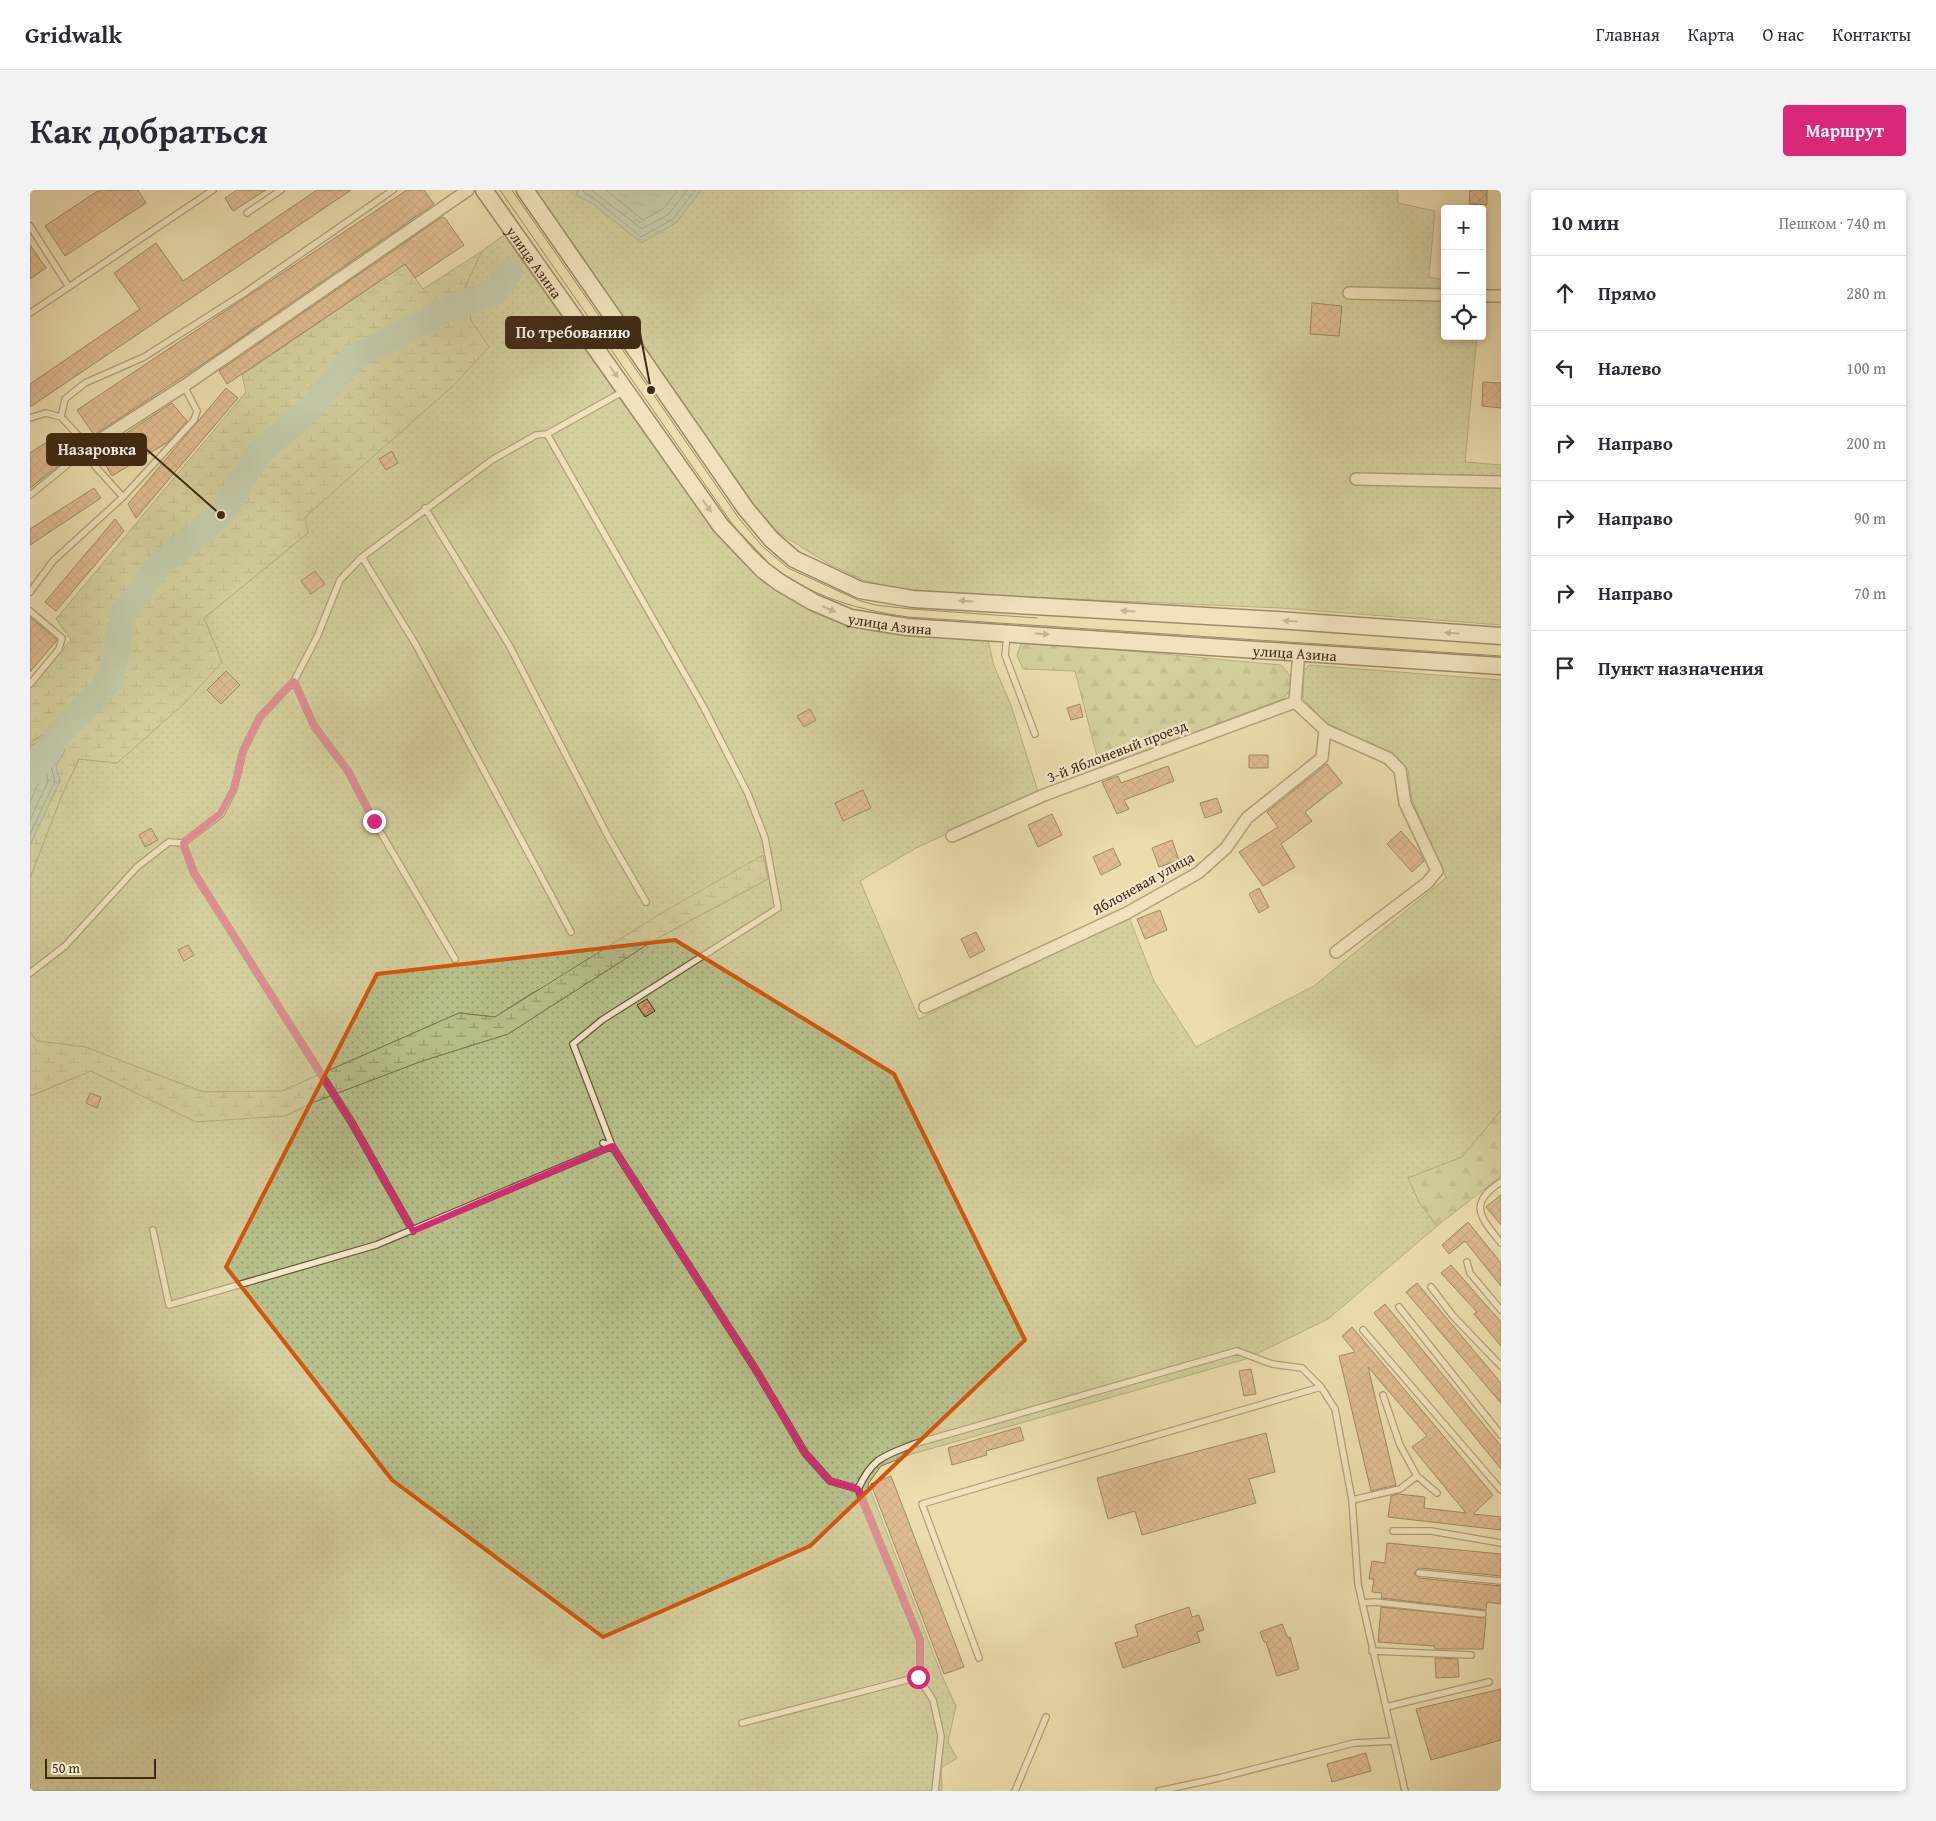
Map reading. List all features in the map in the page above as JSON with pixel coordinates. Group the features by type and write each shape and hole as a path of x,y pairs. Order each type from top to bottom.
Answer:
{"street":[{"path":"89,447 184,386 468,190"},
{"name":"улица Азина","path":"484,190 722,526 752,560 778,582 813,602 851,618 907,627 1299,651 1501,666"},
{"name":"улица Азина","path":"525,190 746,509 770,539 794,559 826,575 860,590 913,599 1278,620 1501,636"},
{"path":"1349,293 1441,295"},
{"path":"1486,296 1501,296"},
{"path":"1356,479 1501,482"},
{"path":"1299,651 1295,702 1324,730 1388,758 1400,770 1405,803 1437,871 1427,883 1336,952"},
{"name":"3-й Яблоневый проезд","path":"952,836 1044,795 1295,702"},
{"name":"Яблоневая улица","path":"925,1007 1127,913 1198,873 1226,848 1247,818 1322,758 1324,730"}],"lane":[{"path":"30,313 213,190"},
{"path":"246,213 281,190"},
{"path":"61,417 65,399 85,383 144,357 243,294 393,190"},
{"path":"30,226 69,286"},
{"path":"30,592 53,561 124,497 194,420 198,411 184,386"},
{"path":"30,973 65,946 137,867 169,842 183,843 220,814 234,789 243,751 260,717 294,681 317,637 340,580 362,557 425,508 492,460 536,435 547,434 626,390"},
{"path":"30,418 46,412 61,417 89,447 94,465 124,497"},
{"path":"547,434 702,706 748,794 765,838 778,908 602,1020 573,1044 612,1146 756,1370 805,1453 830,1481 858,1489"},
{"path":"30,495 89,447"},
{"path":"425,508 510,645 610,840 646,902"},
{"path":"362,557 416,645 570,932"},
{"path":"30,611 62,638 59,649 30,684"},
{"path":"1007,632 1005,654 1035,734"},
{"path":"294,681 314,726 348,771 374,821 456,959"},
{"path":"183,843 194,873 352,1123 413,1231"},
{"path":"603,1142 612,1146"},
{"path":"153,1230 170,1305 376,1245 612,1146"},
{"path":"1501,1182 1492,1187 1480,1205 1480,1217 1501,1242"},
{"path":"1467,1262 1470,1274 1501,1310"},
{"path":"1431,1287 1453,1316 1501,1366"},
{"path":"1399,1307 1501,1435"},
{"path":"1363,1330 1501,1490"},
{"path":"935,1791 941,1736 934,1700 918,1677 920,1668 920,1640 858,1489 864,1475 879,1458 914,1444 1237,1351 1272,1364 1302,1368 1321,1387 1335,1409 1352,1500 1358,1584 1405,1791"},
{"path":"979,1658 922,1504 1321,1387"},
{"path":"1383,1395 1400,1445 1418,1476 1438,1493"},
{"path":"1352,1500 1400,1489 1418,1476"},
{"path":"1393,1531 1431,1531 1501,1543"},
{"path":"1419,1573 1501,1581"},
{"path":"1362,1603 1375,1602 1483,1614"},
{"path":"1372,1651 1471,1655"},
{"path":"742,1723 918,1677"},
{"path":"1386,1707 1489,1682"},
{"path":"1015,1791 1046,1718"},
{"path":"1158,1791 1219,1778 1354,1743 1394,1741"}],"highlighted area":[{"path":"675,940 894,1074 1025,1340 810,1546 603,1637 392,1480 226,1267 377,974"}],"green space":[{"path":"532,190 578,190 577,195 593,204 607,216 676,223 701,190 1398,190 1398,203 1435,211 1429,277 1441,279 1441,340 1477,340 1465,462 1501,465 1501,625 1280,608 909,592 863,580 829,564 779,533 749,500"},
{"path":"504,235 713,530 748,566 784,592 845,624 880,632 988,640 994,666 1011,705 1038,792 916,848 860,881 919,1019 1129,917 1154,981 1196,1047 1314,986 1446,878 1412,800 1408,770 1392,754 1362,742 1324,722 1303,698 1304,671 1309,665 1501,680 1501,1110 1462,1157 1408,1178 1419,1202 1437,1226 1328,1319 1246,1359 912,1454 881,1466 868,1484 942,1676 956,1706 948,1742 957,1758 941,1768 942,1791 30,1791 30,1096 91,1071 137,1094 285,1116 314,1102 422,1061 508,1034 656,939 768,879 532,993 495,1017 459,1013 282,1091 203,1092 85,1047 37,1041 30,1032 30,878 62,795 79,759 117,763 222,662 204,618 308,533 304,517 454,385 471,320 465,287 482,251"},
{"path":"482,251 465,287 471,320 489,347 454,385 305,517 308,533 204,618 222,662 186,702 117,763 79,759 62,795 30,878 30,845 60,781 44,734 30,743 30,687 71,640 56,619 246,392 242,375 405,264 423,289"},
{"path":"1022,641 1281,665 1290,675 1291,689 1283,699 1100,768 1075,671 1023,669 1017,655"},
{"path":"763,855 768,879 656,939 508,1034 422,1061 314,1102 285,1116 196,1122 91,1071 30,1096 30,1032 37,1041 85,1047 203,1092 282,1091 459,1013 495,1017 665,911"},
{"path":"1501,1110 1501,1176 1437,1226 1419,1202 1408,1178 1462,1157"}],"water":[{"path":"578,190 701,190 676,223 641,243 593,204 576,195"},
{"path":"61,732 65,751 56,766 60,781 30,845 30,743 44,734"}],"building":[{"path":"99,190 138,190 146,203 65,256 45,226"},
{"path":"237,190 266,190 233,211 225,198"},
{"path":"317,190 351,190 30,407 30,384 140,309 114,273 156,243 183,281"},
{"path":"407,190 424,190 434,204 210,359 94,435 77,410"},
{"path":"1470,190 1487,190 1487,205 1469,204"},
{"path":"442,217 445,218 464,245 415,278 405,264 227,384 219,371"},
{"path":"30,245 46,268 30,279"},
{"path":"1312,303 1342,306 1339,336 1310,334"},
{"path":"1483,382 1501,383 1501,408 1482,406"},
{"path":"226,388 238,398 136,518 128,504"},
{"path":"172,403 187,421 168,442 112,476 98,452"},
{"path":"57,435 71,456 30,488 30,453"},
{"path":"392,451 398,463 386,470 379,459"},
{"path":"94,488 101,498 30,545 30,529"},
{"path":"115,519 124,531 56,611 45,602"},
{"path":"315,571 325,584 311,594 301,581"},
{"path":"30,617 57,640 30,672"},
{"path":"226,671 240,685 221,704 207,690"},
{"path":"1080,704 1083,717 1071,720 1067,708"},
{"path":"810,709 816,720 804,727 797,716"},
{"path":"1249,755 1268,755 1268,768 1249,768"},
{"path":"1327,764 1342,783 1305,812 1312,821 1281,844 1295,867 1263,886 1239,852 1278,827 1267,812"},
{"path":"1168,766 1174,781 1124,800 1129,809 1117,814 1102,782 1118,776 1121,783"},
{"path":"863,790 871,808 843,821 835,803"},
{"path":"1217,798 1222,812 1205,818 1200,803"},
{"path":"1052,814 1062,835 1038,847 1028,825"},
{"path":"151,828 158,840 145,847 139,835"},
{"path":"1401,831 1420,853 1424,861 1412,872 1387,844"},
{"path":"1172,840 1179,860 1159,867 1152,848"},
{"path":"1113,848 1121,865 1101,875 1093,857"},
{"path":"1259,888 1269,907 1259,913 1249,894"},
{"path":"1160,910 1167,930 1145,939 1137,919"},
{"path":"976,932 985,950 970,958 961,939"},
{"path":"188,945 194,955 184,961 178,950"},
{"path":"647,999 655,1011 645,1017 637,1005"},
{"path":"90,1093 101,1097 97,1108 86,1103"},
{"path":"1501,1195 1501,1225 1486,1207"},
{"path":"1468,1222 1501,1263 1501,1286 1465,1241 1449,1254 1442,1245"},
{"path":"1451,1265 1501,1322 1501,1346 1474,1314 1477,1312 1441,1273"},
{"path":"1417,1283 1501,1383 1501,1403 1406,1292"},
{"path":"1385,1304 1501,1446 1501,1469 1374,1313"},
{"path":"1352,1327 1493,1495 1473,1514 1501,1517 1501,1530 1388,1517 1391,1496 1398,1494 1425,1497 1424,1508 1466,1513 1412,1447 1427,1436 1368,1367 1396,1485 1371,1491 1339,1356 1355,1352 1342,1336"},
{"path":"1251,1369 1256,1394 1244,1396 1239,1371"},
{"path":"1020,1427 1024,1440 986,1451 987,1455 952,1465 948,1448"},
{"path":"1266,1433 1275,1472 1249,1479 1256,1503 1142,1535 1135,1511 1108,1519 1097,1478"},
{"path":"891,1476 964,1667 944,1674 871,1484"},
{"path":"1387,1543 1501,1554 1501,1576 1419,1568 1414,1573 1419,1578 1501,1586 1501,1604 1487,1602 1486,1610 1381,1598 1382,1593 1372,1592 1374,1579 1369,1579 1372,1561 1385,1563"},
{"path":"1189,1607 1192,1617 1199,1615 1204,1630 1197,1632 1200,1642 1123,1668 1115,1643 1138,1636 1135,1625"},
{"path":"1381,1607 1486,1618 1483,1649 1435,1649 1434,1646 1378,1642"},
{"path":"1282,1624 1288,1638 1290,1637 1299,1669 1277,1676 1266,1642 1264,1642 1260,1632"},
{"path":"1435,1658 1458,1659 1459,1677 1436,1678"},
{"path":"1501,1689 1501,1740 1431,1760 1416,1709"},
{"path":"1366,1753 1371,1771 1332,1782 1327,1764"}],"waterway":[{"path":"30,774 61,732 111,680 123,614 158,566 221,515 259,453 315,404 351,359 446,310 498,290 510,271"}],"tram line":[{"path":"500,190 731,522 753,549 772,566 790,578 827,597 846,604 908,617 1501,656"},
{"path":"512,190 738,517 762,546 788,568 858,600 875,605 1037,618"}],"place":[{"name":"По требованию","path":"651,390"},
{"name":"Назаровка","path":"221,515"}],"route":[{"path":"374,821 348,771 314,726 294,681 260,717 243,751 234,789 220,814 183,843 194,873 352,1123 413,1231 612,1146 756,1370 805,1453 830,1481 858,1489 920,1640 920,1668 918,1677"}]}
